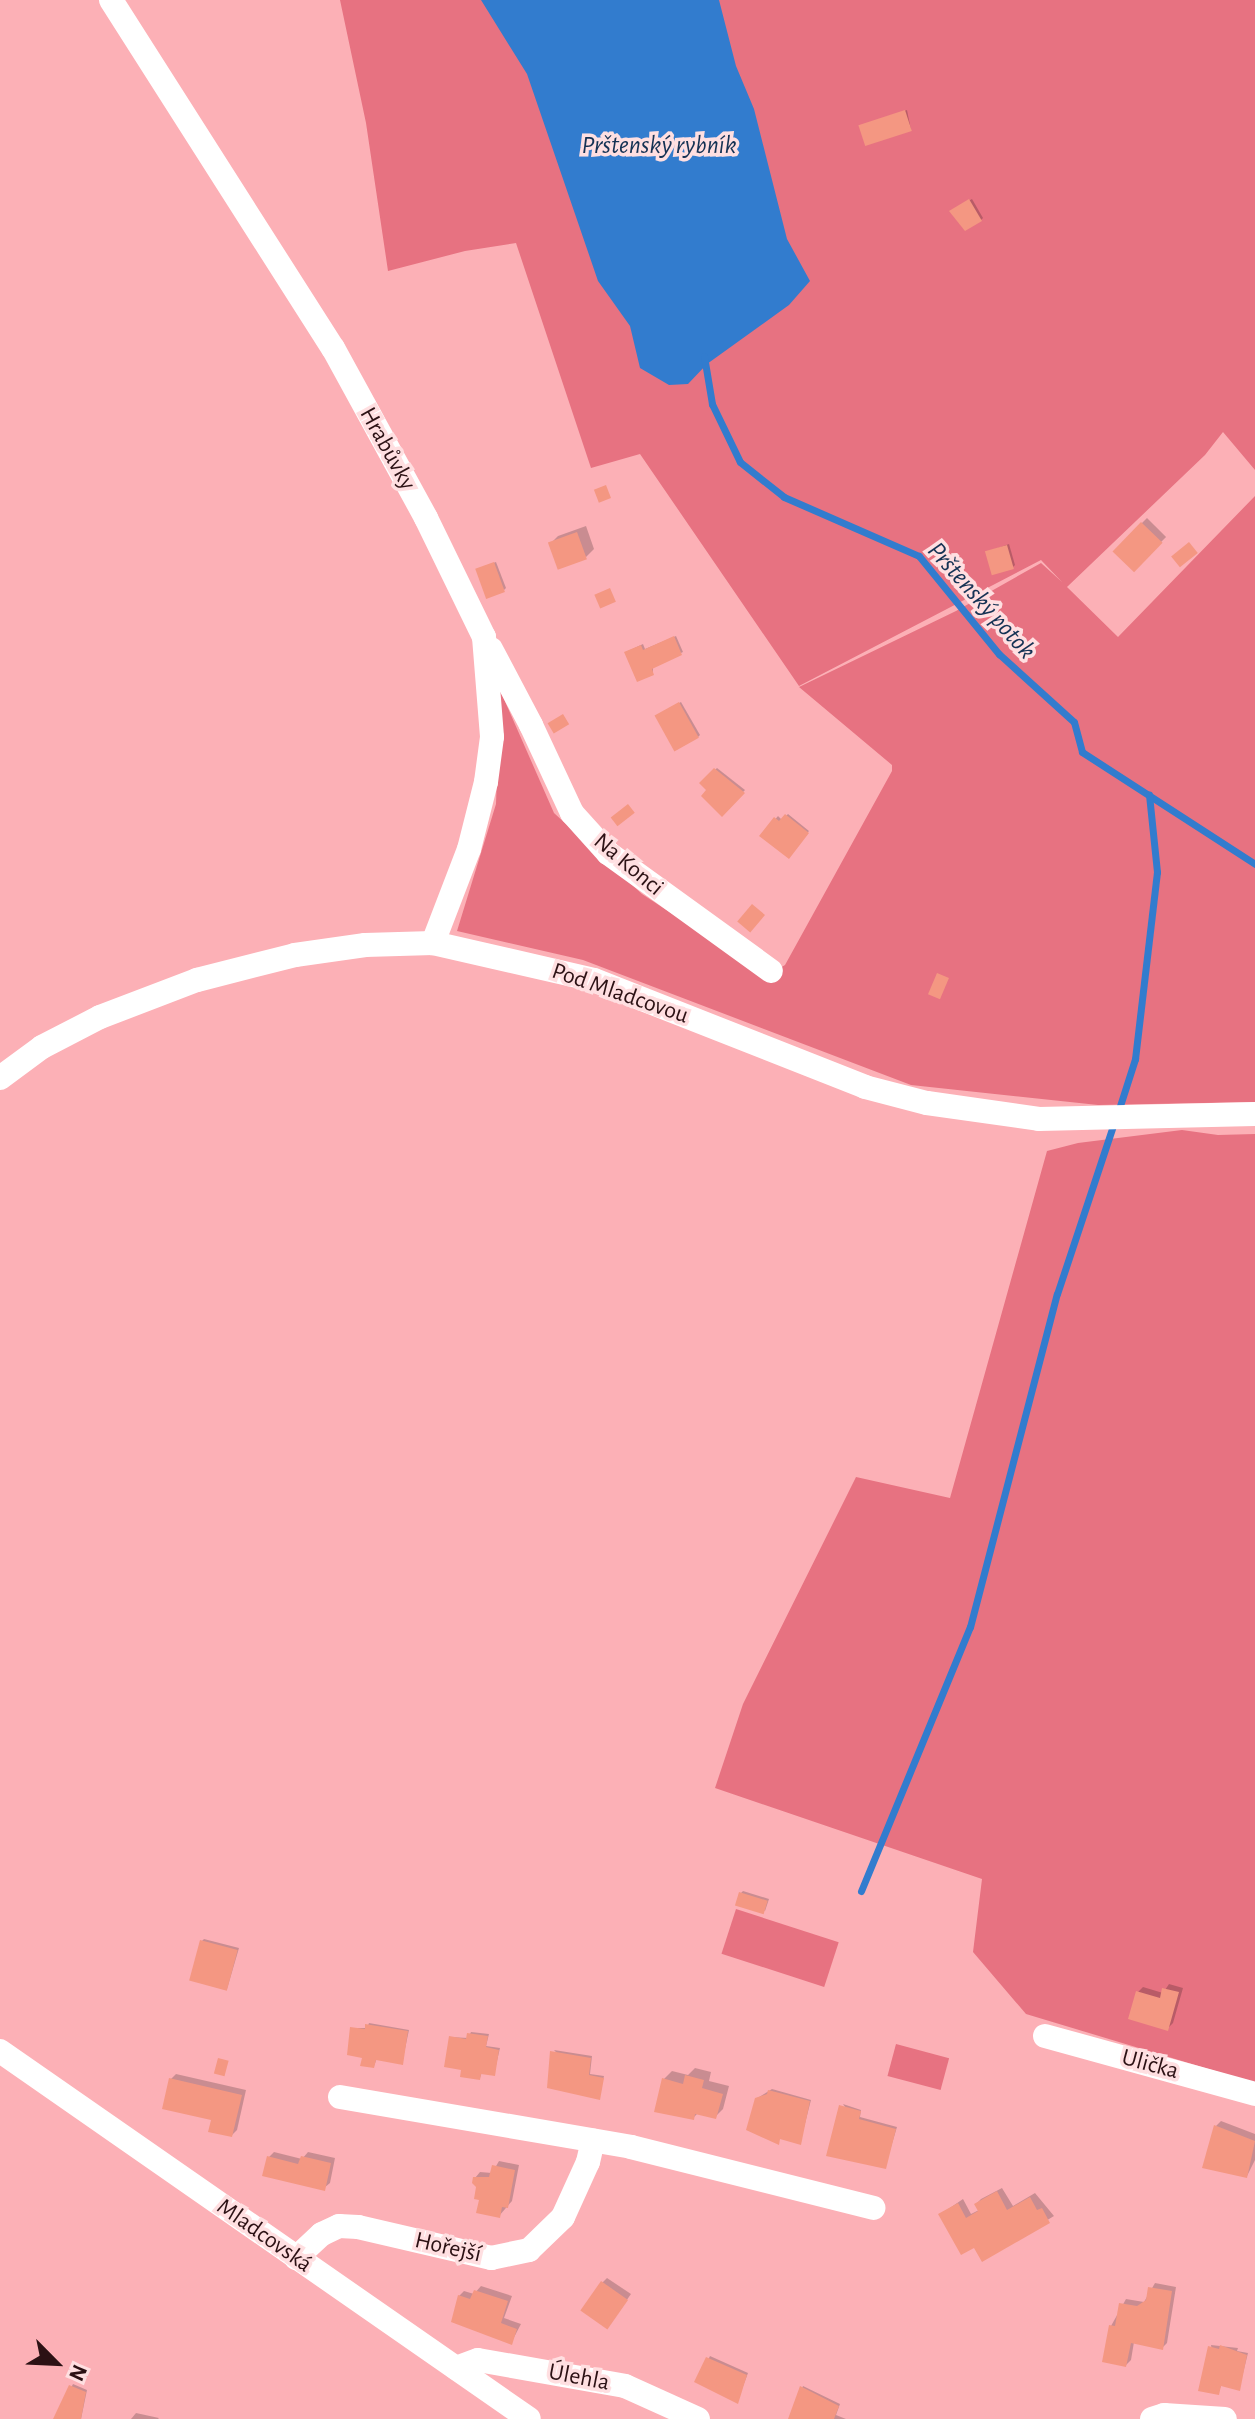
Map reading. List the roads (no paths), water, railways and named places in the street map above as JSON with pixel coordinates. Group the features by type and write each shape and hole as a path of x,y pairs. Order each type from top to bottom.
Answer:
{"street":[{"name":"Hrabůvky","path":"111,0 333,348 426,518 484,637 492,737 486,782 469,849 433,943"},
{"name":"Na Konci","path":"484,637 531,725 572,813 608,853 771,971"},
{"name":"Pod Mladcovou","path":"0,1078 42,1047 100,1017 197,980 295,955 365,945 433,943 594,980 865,1087 927,1103 1039,1119 1255,1114"},
{"name":"Ulička","path":"1045,2036 1255,2094"},
{"name":"Mladcovská","path":"0,2051 529,2419"},
{"path":"340,2097 593,2141 873,2208"},
{"name":"Hořejší","path":"296,2258 322,2234 339,2226 358,2227 491,2258 529,2250 563,2217 588,2162 593,2141"},
{"name":"Úlehla","path":"456,2368 478,2360 625,2386 698,2419"},
{"path":"1152,2419 1164,2415 1225,2419"}],"water":[{"name":"Prštenský rybník","path":"481,0 719,0 736,66 754,109 787,239 810,281 789,305 707,364 688,384 669,385 640,368 630,326 598,281 527,74"}],"waterway":[{"name":"Prštenský potok","path":"704,356 712,404 740,462 784,497 919,556 999,654 1074,722 1082,752 1255,864"},
{"path":"1118,1112 1135,1059 1157,872 1149,794"},
{"path":"861,1891 970,1627 1057,1294 1114,1123"}]}
